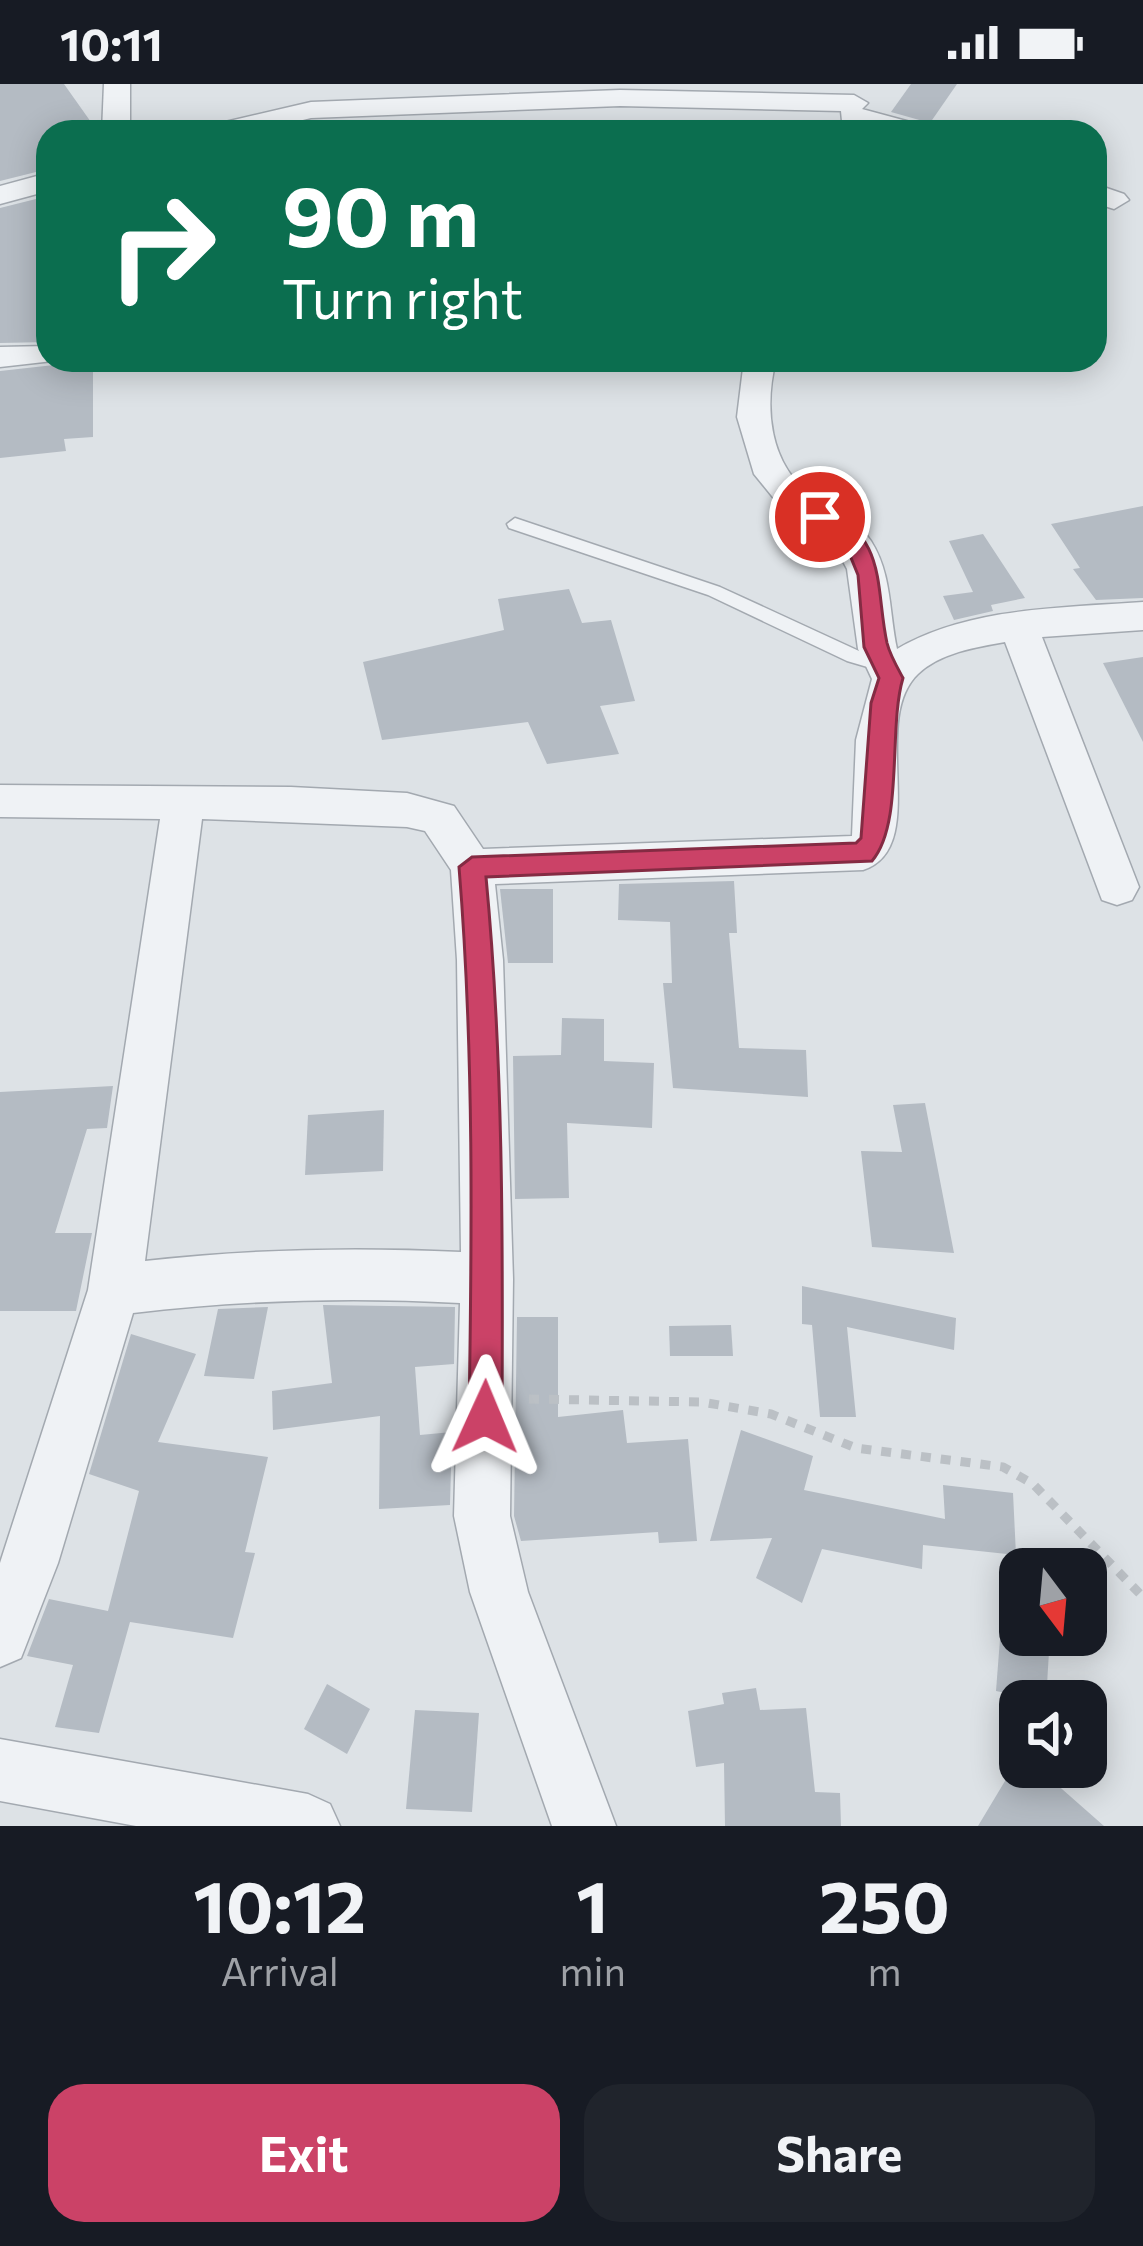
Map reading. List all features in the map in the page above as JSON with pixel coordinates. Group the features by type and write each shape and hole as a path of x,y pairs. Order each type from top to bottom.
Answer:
{"street":[{"path":"116,120 117,84"},
{"path":"269,120 419,95 854,109 883,120"},
{"path":"0,195 36,185"},
{"path":"0,357 36,355"},
{"path":"472,867 863,853 874,841 886,671 869,575 859,550 842,531 788,495 768,467 752,406 758,372"},
{"path":"886,671 935,645 1019,628 1143,616"},
{"path":"1019,628 1117,887"},
{"path":"0,801 407,810 439,818 472,867 480,960 487,1279 482,1516 499,1592 584,1826"},
{"path":"0,1636 28,1563 114,1290 133,1187 183,802"},
{"path":"114,1290 244,1274 357,1272 487,1279"},
{"path":"0,1770 236,1820 308,1826"}],"lane":[{"path":"515,524 714,591 886,671"}],"path":[{"path":"485,1402 553,1398 702,1402 771,1414 856,1448 1003,1467 1033,1484 1143,1597"}],"building":[{"path":"0,84 64,84 90,120 36,120 36,172 0,181"},
{"path":"911,84 957,84 932,120 891,112"},
{"path":"36,199 36,342 0,343 0,208"},
{"path":"36,367 36,372 93,372 93,437 64,439 66,451 0,458 0,371"},
{"path":"1143,506 1143,598 1096,600 1073,569 1080,568 1051,524"},
{"path":"983,534 1025,598 954,620 943,596 973,592 949,541"},
{"path":"569,589 582,623 611,620 635,701 600,706 619,754 547,764 528,722 382,740 363,662 504,630 498,599"},
{"path":"1143,657 1143,742 1103,663"},
{"path":"734,881 737,933 729,933 739,1048 806,1050 808,1097 673,1088 663,983 672,983 670,922 618,920 619,884"},
{"path":"500,889 553,889 553,963 508,963"},
{"path":"562,1018 604,1019 604,1061 654,1063 652,1128 567,1123 569,1198 515,1199 513,1056 561,1055"},
{"path":"113,1086 107,1128 87,1129 55,1233 92,1233 76,1311 0,1311 0,1092"},
{"path":"925,1103 954,1253 872,1247 861,1151 902,1152 893,1105"},
{"path":"384,1110 383,1171 305,1175 308,1115"},
{"path":"802,1286 956,1318 954,1350 847,1327 856,1417 820,1417 812,1325 802,1324"},
{"path":"323,1305 455,1307 454,1364 415,1367 420,1435 452,1432 450,1505 379,1509 380,1416 273,1430 272,1391 332,1383"},
{"path":"268,1307 254,1379 204,1376 218,1309"},
{"path":"517,1317 558,1317 558,1417 623,1410 627,1443 688,1439 697,1541 659,1543 658,1532 521,1541 514,1516"},
{"path":"731,1325 733,1356 670,1356 669,1326"},
{"path":"131,1334 196,1354 158,1442 268,1457 245,1552 255,1553 233,1638 130,1622 99,1733 55,1727 73,1665 27,1656 49,1599 108,1611 139,1491 89,1474"},
{"path":"741,1430 813,1456 804,1490 945,1519 943,1485 1013,1493 1016,1548 999,1548 999,1553 923,1545 922,1569 822,1549 802,1603 756,1578 772,1538 710,1541"},
{"path":"999,1652 999,1656 1049,1656 1047,1680 999,1680 996,1691"},
{"path":"327,1684 370,1709 347,1754 304,1729"},
{"path":"756,1688 760,1710 806,1708 815,1792 840,1793 841,1826 725,1826 724,1763 696,1767 688,1711 724,1704 722,1693"},
{"path":"415,1710 479,1713 472,1812 406,1809"},
{"path":"1001,1788 1061,1788 1104,1826 978,1826"}],"route":[{"path":"485,1417 480,960 472,867 863,853 874,841 883,703 891,678 876,647 869,575 859,550 820,517"}]}
